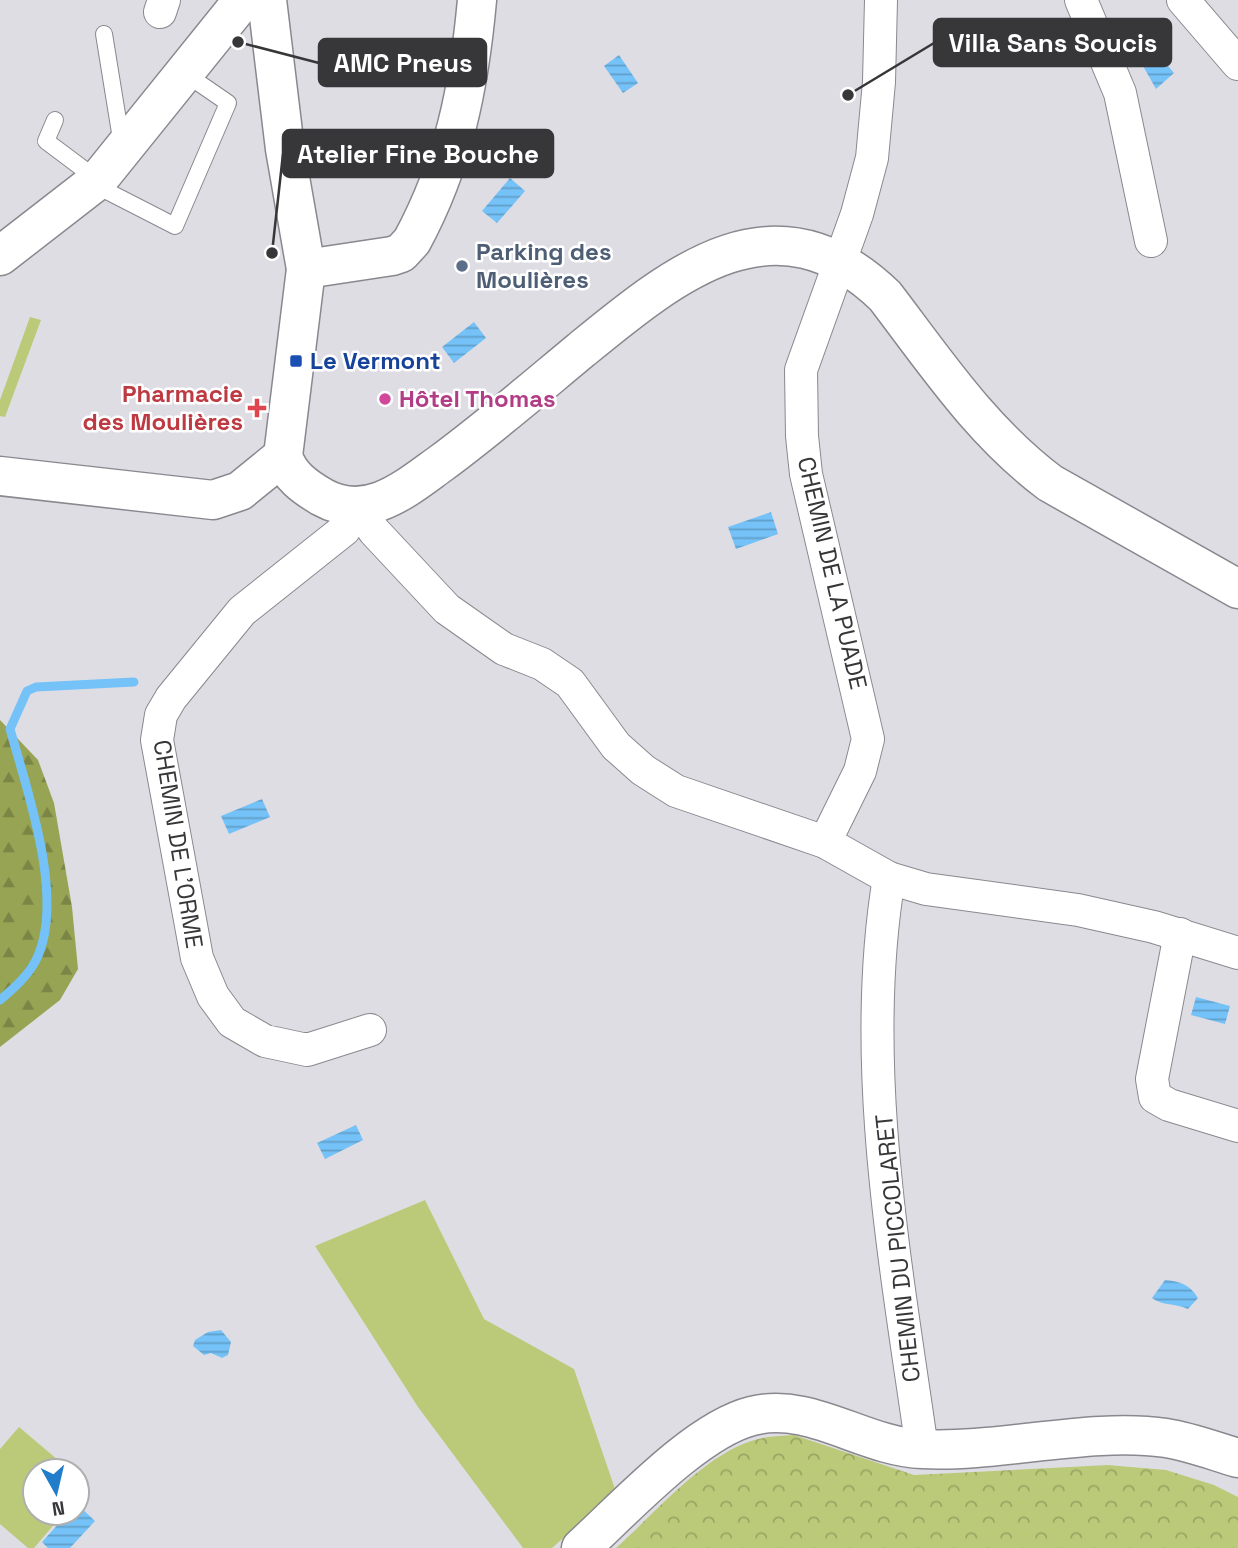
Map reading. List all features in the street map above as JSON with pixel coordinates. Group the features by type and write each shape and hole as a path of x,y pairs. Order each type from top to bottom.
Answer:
{"street":[{"path":"0,256 96,182 243,0"},
{"path":"268,0 285,149 306,269 283,456 291,473 315,493 340,505 360,508 404,491 473,440 622,317 702,263 759,246 790,246 841,260 886,296 985,426 1023,463 1050,483 1238,589"},
{"path":"306,269 392,256 401,253 412,242 457,134 467,90 477,0"},
{"name":"CHEMIN DE LA PUADE","path":"825,842 860,771 868,739 817,526 802,436 802,370 841,260 872,158 879,82 881,0"},
{"path":"1081,0 1120,93 1151,241"},
{"path":"1183,0 1238,64"},
{"path":"0,476 213,500 240,491 283,456"},
{"path":"360,508 374,531 447,609 504,649 542,664 570,683 616,746 643,770 676,791 825,842 889,878 959,895 1078,910 1180,934 1238,953"},
{"name":"CHEMIN DE L'ORME","path":"360,508 344,530 235,618 171,698 161,715 158,740 197,958 213,996 232,1022 265,1041 307,1051 370,1030"},
{"name":"CHEMIN DU PICCOLARET","path":"889,878 878,1011 884,1161 922,1449"},
{"path":"1180,934 1152,1079 1154,1097 1169,1105 1238,1126"},
{"path":"581,1548 707,1435 753,1416 779,1412 801,1416 886,1444 922,1449 1125,1437 1165,1438 1238,1458"}],"lane":[{"path":"104,34 123,151"},
{"path":"55,120 47,141 96,182 175,226 228,103 183,72"}],"green space":[{"path":"30,317 41,320 5,417 0,416 0,400"},
{"path":"0,720 38,760 54,803 72,907 78,969 60,1000 0,1047"},
{"path":"425,1200 484,1319 574,1369 616,1492 552,1548 523,1548 418,1407 315,1246"},
{"path":"19,1427 54,1457 21,1457 21,1527 52,1527 34,1548 28,1548 0,1524 0,1449"},
{"path":"794,1435 914,1475 1108,1465 1166,1470 1214,1485 1238,1497 1238,1548 616,1548 679,1488 715,1460 756,1439"}],"water":[{"path":"1151,46 1174,73 1156,89 1138,57"},
{"path":"619,55 638,83 623,93 604,66"},
{"path":"510,178 525,191 497,223 482,211"},
{"path":"474,322 486,338 454,363 442,347"},
{"path":"771,512 778,534 736,549 728,527"},
{"path":"262,799 270,817 229,834 221,816"},
{"path":"1196,997 1230,1006 1225,1024 1191,1015"},
{"path":"356,1125 363,1140 325,1159 317,1143"},
{"path":"1165,1280 1184,1284 1198,1298 1188,1309 1156,1301 1152,1298"},
{"path":"221,1330 231,1342 228,1355 222,1358 211,1353 204,1355 193,1346 195,1340 208,1332"},
{"path":"55,1527 89,1527 70,1548 48,1548 42,1542"}],"waterway":[{"path":"0,1000 33,966 44,935 47,907 41,845 10,729 27,691 36,687 134,682"}],"place":[{"name":"AMC Pneus","path":"238,42"},
{"name":"Villa Sans Soucis","path":"848,95"},
{"name":"Atelier Fine Bouche","path":"272,253"},
{"name":"Parking des Moulières","path":"462,266"},
{"name":"Le Vermont","path":"296,361"},
{"name":"Hôtel Thomas","path":"385,399"},
{"name":"Pharmacie des Moulières","path":"257,408"}]}
